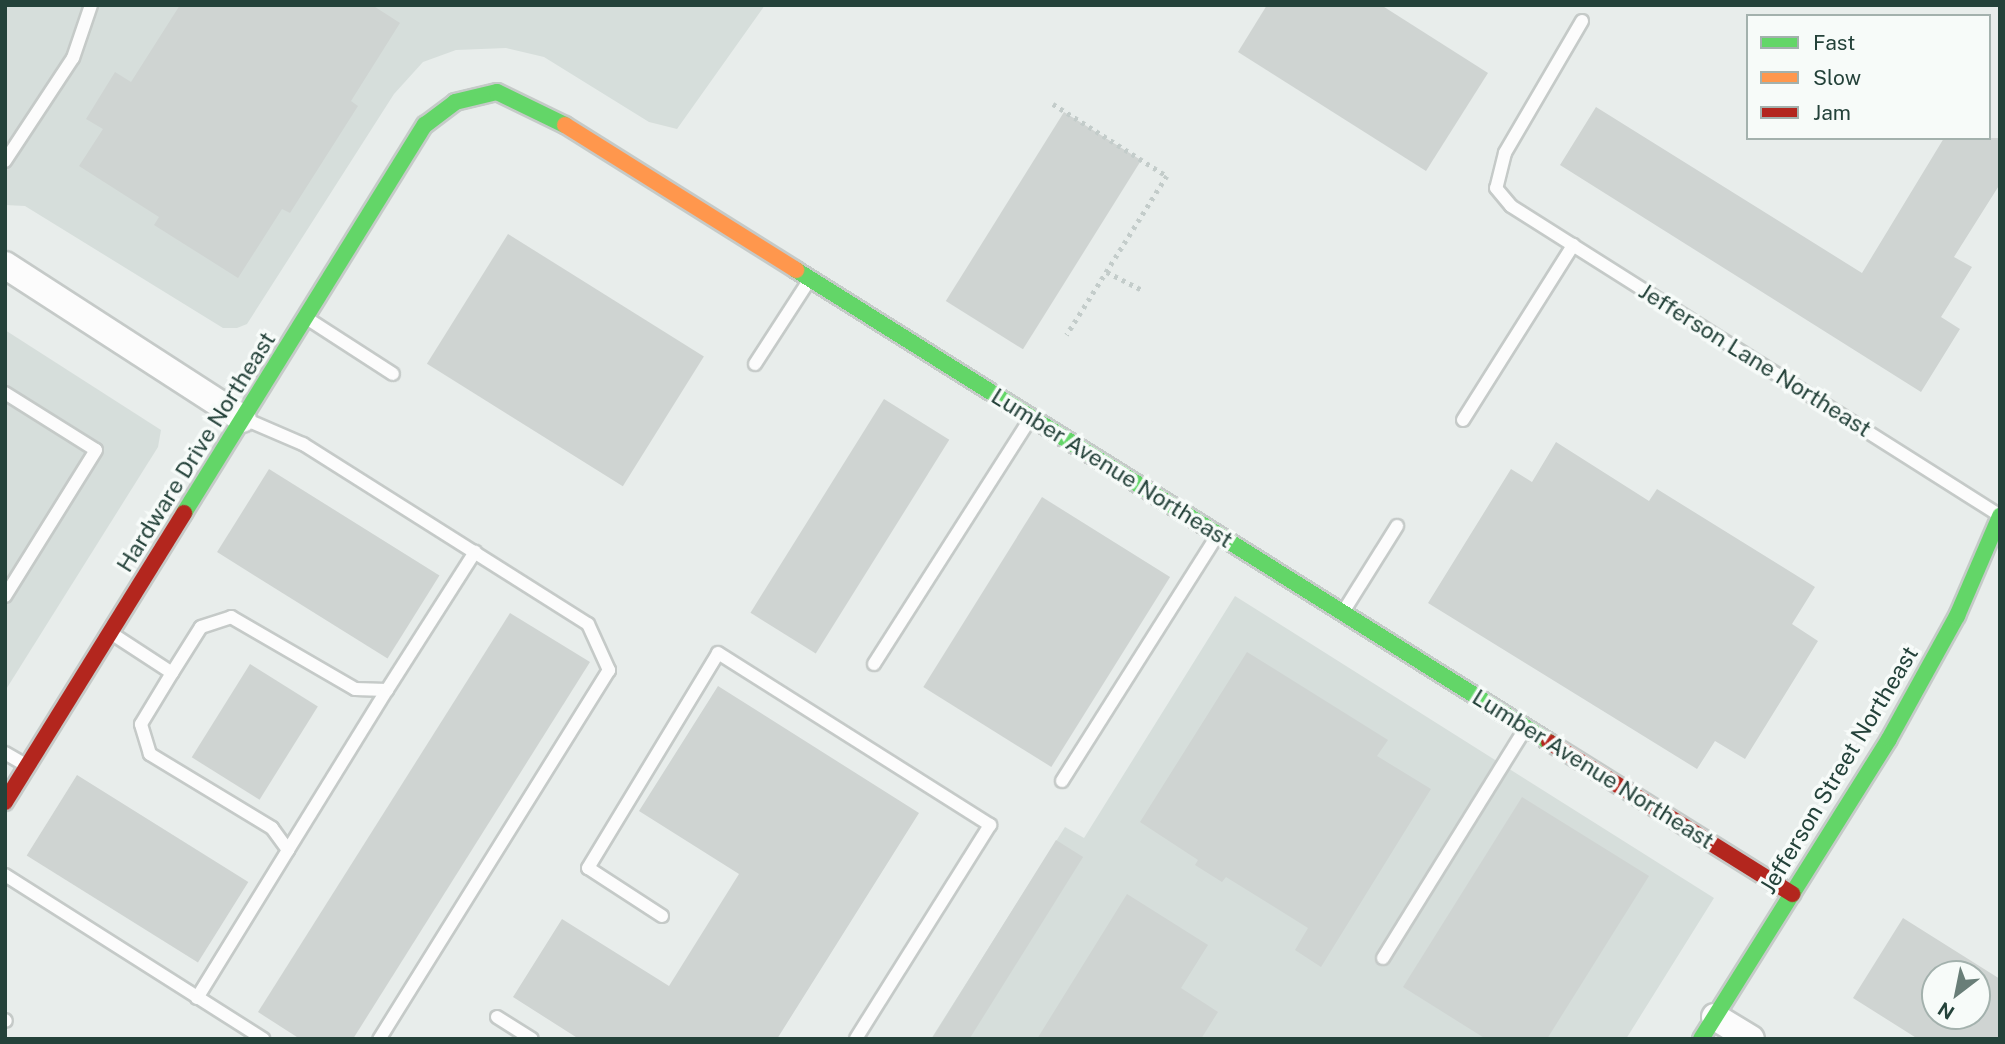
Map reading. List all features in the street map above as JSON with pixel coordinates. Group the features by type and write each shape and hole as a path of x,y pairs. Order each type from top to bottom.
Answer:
{"street":[{"name":"Lumber Avenue Northeast","path":"425,125 455,102 496,92 549,115 1792,894"},
{"name":"Hardware Drive Northeast","path":"5,802 425,125"},
{"path":"5,265 243,419"},
{"name":"Jefferson Street Northeast","path":"1708,1028 1889,739 1956,616 2000,515"},
{"path":"1708,1028 1751,1039"}],"lane":[{"path":"5,161 73,58 91,5"},
{"name":"Jefferson Lane Northeast","path":"1582,21 1505,153 1496,188 1511,206 2000,515"},
{"path":"1463,420 1573,245"},
{"path":"755,364 810,278"},
{"path":"306,318 393,374"},
{"path":"5,393 96,450 5,596"},
{"path":"874,664 1031,418"},
{"path":"243,419 303,444 588,624 609,670 379,1039"},
{"path":"1343,612 1397,526"},
{"path":"1062,781 1218,534"},
{"path":"197,998 475,552"},
{"path":"288,850 272,828 150,754 141,724 172,673 201,627 231,617 355,689 387,690"},
{"path":"111,633 172,673"},
{"path":"662,916 588,868 718,653 990,825 856,1039"},
{"path":"1383,958 1526,727"},
{"path":"5,752 28,766"},
{"path":"5,875 263,1039"},
{"path":"497,1017 532,1039"}],"path":[{"path":"1053,104 1167,176 1067,335"},
{"path":"1107,272 1142,290"}],"shaded area":[{"path":"5,5 765,5 677,129 649,122 544,57 506,48 456,50 423,62 394,94 247,324 237,328 223,328 25,206 5,205"},
{"path":"5,330 161,430 158,447 5,691"},
{"path":"1235,596 1714,898 1626,1039 931,1039 1065,827 1084,838"}],"building":[{"path":"180,5 372,5 400,23 351,101 358,106 290,213 282,209 238,278 154,225 159,217 79,166 103,129 86,119 115,72 131,82"},
{"path":"1267,5 1381,5 1488,73 1426,171 1238,52"},
{"path":"1596,107 1862,273 1943,140 2000,138 2000,184 1954,257 1972,267 1941,317 1960,329 1921,392 1560,165"},
{"path":"1064,112 1141,160 1023,349 946,301"},
{"path":"508,234 704,356 623,486 427,364"},
{"path":"884,399 949,440 816,654 750,613"},
{"path":"1556,442 1649,501 1657,489 1815,587 1792,624 1818,641 1745,759 1715,741 1697,769 1428,603 1511,469 1532,482"},
{"path":"269,469 439,576 388,659 217,552"},
{"path":"1042,497 1170,577 1051,767 923,687"},
{"path":"510,613 590,662 353,1039 300,1039 258,1012"},
{"path":"1247,652 1388,740 1377,756 1431,789 1321,967 1295,950 1308,928 1226,877 1222,882 1195,865 1198,860 1140,822"},
{"path":"250,664 318,706 260,800 192,757"},
{"path":"718,686 919,813 777,1039 579,1039 513,997 562,919 669,986 739,874 639,811"},
{"path":"77,775 248,882 198,963 27,856"},
{"path":"1522,797 1649,876 1547,1039 1486,1039 1403,987"},
{"path":"1056,840 1083,857 969,1039 932,1039"},
{"path":"1127,894 1208,945 1181,988 1218,1012 1201,1039 1037,1039"},
{"path":"1903,918 1970,960 1921,960 1921,1030 1991,1030 1991,973 2000,979 2000,1039 1918,1039 1853,998"}],"traffic: fast":[{"path":"184,513 425,125 455,102 497,92 565,125"},
{"path":"796,270 1549,742"},
{"path":"1701,1039 1889,739 1957,616 2000,516"}],"traffic: slow":[{"path":"565,125 796,270"}],"traffic: jam":[{"path":"5,802 184,513"},
{"path":"1549,742 1792,894"}]}
